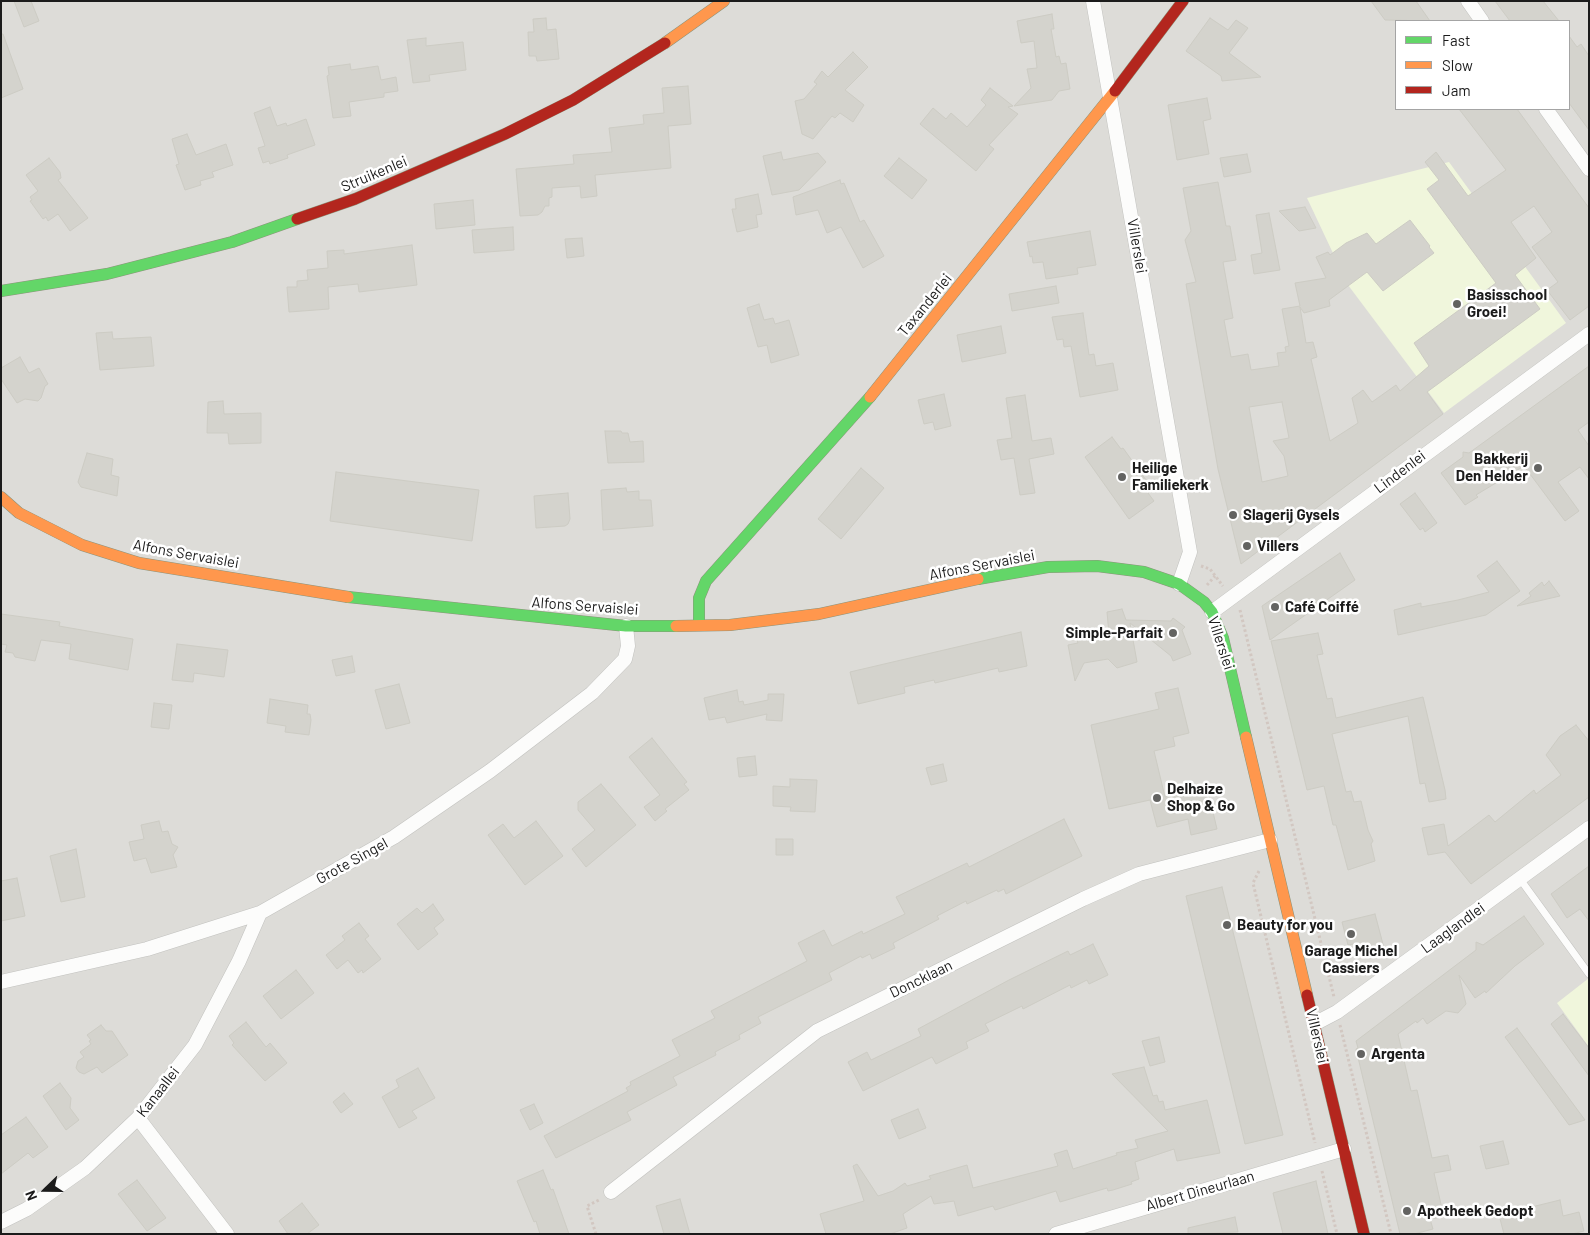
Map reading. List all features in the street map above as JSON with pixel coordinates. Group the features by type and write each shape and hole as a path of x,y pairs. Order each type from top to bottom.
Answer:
{"street":[{"name":"Struikenlei","path":"1,292 108,274 232,242 355,199 505,134 574,100 682,33 724,1"},
{"name":"Villerslei","path":"1094,1 1190,552 1179,584 1204,602 1212,612 1223,638 1364,1234"},
{"name":"Taxanderlei","path":"700,625 699,598 706,581 869,398 1110,98 1183,1"},
{"path":"1468,1 1481,20"},
{"path":"1547,110 1589,169"},
{"name":"Lindenlei","path":"1212,612 1589,334"},
{"name":"Alfons Servaislei","path":"1,498 19,513 82,546 139,563 352,598 626,626 730,625 819,614 994,575 1048,567 1097,566 1144,572 1179,584"},
{"name":"Grote Singel","path":"1,982 147,949 260,913 394,837 490,771 592,693 625,659 628,646 626,626"},
{"name":"Laaglandlei","path":"1314,1024 1337,1012 1589,828"},
{"name":"Doncklaan","path":"612,1192 817,1031 1083,899 1139,874 1270,840"},
{"name":"Kanaallei","path":"1,1222 26,1209 85,1168 138,1118 195,1045 239,961 260,913"},
{"path":"138,1118 227,1234"},
{"name":"Albert Dineurlaan","path":"1056,1234 1344,1149"}],"lane":[{"path":"1520,879 1589,974"}],"path":[{"path":"1187,562 1210,569 1232,598 1245,624 1391,1234"},
{"path":"1263,863 1253,884 1337,1234"},
{"path":"596,1234 587,1206 612,1192"}],"shaded area":[{"path":"1,1 1589,1 1589,1234 1,1234"},
{"name":"Basisschool Groei!","path":"1449,162 1566,323 1444,413 1348,285 1307,198"},
{"path":"1589,978 1589,1047 1557,1003"}],"building":[{"path":"14,1 31,1 39,21 24,27"},
{"path":"1371,1 1416,1 1429,20 1395,20 1385,20"},
{"path":"1495,1 1543,1 1558,20 1509,20"},
{"path":"1052,14 1054,29 1051,29 1056,57 1059,56 1061,64 1066,63 1070,89 1059,91 1052,100 1014,106 1031,88 1027,69 1037,68 1034,41 1021,43 1017,21"},
{"path":"546,18 547,30 556,29 559,59 537,61 536,56 529,56 528,32 534,32 533,19"},
{"path":"1210,18 1228,30 1236,20 1248,28 1229,53 1261,77 1222,81 1221,76 1186,51"},
{"path":"1,34 3,34 23,89 1,98"},
{"path":"1570,37 1577,47 1581,44 1589,56 1589,130 1570,104"},
{"path":"426,38 426,46 463,42 466,70 429,75 430,81 413,83 407,40"},
{"path":"853,52 868,67 845,90 864,105 853,122 840,113 835,118 832,116 813,139 802,134 795,101 804,99 817,84 814,82 822,71 828,77"},
{"path":"350,64 351,70 378,66 381,80 396,77 398,91 384,93 384,97 349,102 351,116 333,118 327,76 329,75 328,67"},
{"path":"688,86 691,124 668,126 671,168 595,175 597,196 581,198 580,186 552,188 549,206 545,206 538,215 520,216 516,169 574,164 573,155 612,152 609,128 644,124 643,115 664,113 662,88"},
{"path":"990,88 1013,106 1008,107 1018,114 989,145 994,149 976,171 920,124 933,108 946,119 951,113 967,127 986,105 981,100"},
{"path":"1207,98 1211,119 1203,121 1209,154 1177,160 1168,105"},
{"path":"270,107 277,126 286,123 287,126 306,119 315,145 287,155 288,158 270,164 269,161 263,163 258,148 265,146 254,113"},
{"path":"1460,110 1518,110 1589,208 1589,306 1570,320 1547,290 1558,282 1532,247 1552,232 1534,206 1511,222 1536,258 1515,275 1540,309 1427,392 1443,414 1241,564 1218,469 1186,284 1196,282 1185,240 1191,231 1183,188 1218,182 1226,226 1230,226 1236,260 1223,262 1233,318 1224,320 1231,357 1248,354 1251,370 1279,366 1277,353 1286,352 1285,347 1289,346 1282,309 1300,306 1295,283 1326,278 1316,257 1328,252 1330,255 1346,243 1367,233 1376,244 1410,220 1430,246 1434,253 1383,291 1367,272 1329,300 1330,306 1304,313 1300,307 1306,343 1313,342 1317,357 1311,359 1330,441 1358,423 1352,398 1363,390 1372,402 1396,385 1400,391 1429,366 1414,343 1496,283 1427,189 1439,180 1425,162 1436,152 1468,196 1506,170","holes":["1282,402 1289,438 1273,441 1284,456 1288,476 1262,482 1249,407"]},
{"path":"187,134 196,155 226,144 233,165 212,172 214,177 200,181 201,185 185,190 176,165 179,164 172,139"},
{"path":"781,152 783,160 818,153 826,162 799,190 772,195 763,156"},
{"path":"1247,154 1251,172 1224,177 1220,158"},
{"path":"49,158 60,172 61,178 58,180 88,218 70,231 58,214 48,221 46,217 43,219 30,201 32,200 30,197 38,191 26,175"},
{"path":"899,158 927,180 912,199 884,176"},
{"path":"840,180 841,184 844,183 860,222 864,220 884,256 863,268 841,227 827,233 818,210 796,215 793,197"},
{"path":"758,194 762,214 756,215 758,227 737,232 732,209 736,209 735,199"},
{"path":"473,200 475,225 436,229 434,204"},
{"path":"1305,207 1316,228 1299,231 1279,211"},
{"path":"1269,213 1280,270 1254,274 1251,255 1262,253 1256,215"},
{"path":"513,227 514,250 474,253 472,230"},
{"path":"1090,231 1096,265 1077,268 1078,274 1046,279 1043,262 1033,263 1032,256 1030,257 1027,242"},
{"path":"582,238 584,256 567,258 565,239"},
{"path":"412,245 417,285 359,292 358,284 328,287 329,309 289,312 287,287 297,287 297,281 308,280 307,270 328,268 327,251 344,250 344,254"},
{"path":"1056,286 1059,303 1012,311 1009,294"},
{"path":"759,304 764,320 773,318 775,324 789,320 799,355 771,363 767,345 758,347 747,308"},
{"path":"1083,313 1089,355 1094,354 1096,366 1113,363 1118,390 1080,397 1071,346 1064,347 1063,339 1057,340 1052,317"},
{"path":"1001,326 1006,353 962,362 957,335"},
{"path":"112,332 113,339 151,337 154,366 100,370 96,333"},
{"path":"20,357 29,373 39,368 48,384 45,386 38,401 25,399 17,403 1,379 1,368"},
{"path":"1589,366 1589,422 1578,430 1589,446 1589,479 1580,467 1558,482 1579,511 1565,521 1524,466 1476,495 1478,497 1465,505 1441,473 1463,457 1463,452 1469,453"},
{"path":"944,394 951,426 935,430 933,422 924,424 918,400"},
{"path":"1025,395 1032,441 1051,438 1054,454 1029,459 1035,493 1020,495 1014,458 1001,460 997,440 1012,438 1006,398"},
{"path":"223,401 224,414 261,413 261,443 229,444 228,433 207,433 208,402"},
{"path":"605,431 628,433 630,442 643,441 644,462 608,463"},
{"name":"Heilige Familiekerk","path":"1112,437 1121,449 1123,448 1146,480 1144,482 1151,491 1148,493 1154,501 1129,519 1085,457"},
{"path":"87,453 113,459 111,475 119,477 117,496 81,487 78,482"},
{"path":"861,468 884,488 841,539 818,519"},
{"path":"336,472 479,490 472,541 330,521"},
{"path":"626,488 627,492 639,491 639,500 651,500 653,526 603,530 601,490"},
{"path":"568,493 570,519 568,524 565,526 536,528 534,496"},
{"path":"1415,493 1437,523 1425,532 1423,528 1420,530 1400,504"},
{"path":"1340,553 1355,580 1270,640 1262,606"},
{"path":"1497,561 1520,591 1486,615 1398,635 1394,610 1421,603 1421,607 1458,600 1489,592 1477,576"},
{"path":"1549,581 1560,596 1517,606 1531,596 1529,593 1542,582 1544,586"},
{"path":"1122,609 1126,620 1171,621 1173,618 1185,627 1182,630 1191,654 1173,661 1171,656 1130,623 1137,662 1117,668 1108,659 1084,663 1075,681 1068,645 1078,643 1077,640 1109,634 1107,612"},
{"path":"1,614 60,622 59,626 133,639 128,670 69,659 71,644 41,640 35,661 15,657 13,653 5,652 7,645 1,644"},
{"path":"1021,632 1027,666 999,672 998,668 935,683 934,680 904,687 905,693 858,704 850,672"},
{"path":"1318,633 1323,654 1317,655 1327,699 1332,698 1336,718 1423,697 1445,790 1446,799 1429,802 1425,783 1420,784 1408,716 1332,734 1346,792 1351,791 1354,802 1361,801 1368,830 1373,841 1371,844 1375,861 1348,870 1336,825 1333,825 1324,786 1307,790 1271,641"},
{"path":"177,644 228,650 224,677 194,673 193,682 172,680"},
{"path":"352,656 355,672 336,676 332,660"},
{"path":"399,684 410,723 386,729 375,690"},
{"path":"1178,688 1189,733 1173,737 1175,746 1154,751 1165,797 1207,787 1217,829 1191,835 1188,819 1157,827 1150,800 1109,809 1091,725 1159,709 1155,693"},
{"path":"737,690 739,702 743,701 744,705 768,700 768,694 784,694 782,721 766,720 767,714 727,723 725,717 709,720 704,698"},
{"path":"270,699 308,705 307,714 310,714 311,720 309,735 285,732 286,726 267,723"},
{"path":"154,703 172,705 169,729 151,727"},
{"path":"1576,725 1589,741 1589,797 1471,884 1445,852 1428,855 1422,828 1444,824 1448,846 1489,815 1495,822 1534,790 1536,794 1561,775 1546,755 1560,736"},
{"path":"652,738 687,782 684,784 689,790 665,809 667,811 655,821 644,807 660,795 629,757"},
{"path":"755,756 757,775 739,777 737,758"},
{"path":"943,764 947,781 931,785 926,768"},
{"path":"790,779 817,780 815,812 790,811 791,807 773,806 773,786 790,787"},
{"path":"601,784 636,825 586,867 572,849 595,830 578,810 578,802"},
{"path":"1064,819 1082,856 1006,894 1004,889 998,892 997,890 967,904 966,901 937,916 939,919 893,943 895,948 872,959 870,954 862,958 861,956 829,973 832,980 758,1017 761,1023 739,1035 740,1039 715,1052 716,1055 673,1077 677,1085 627,1112 631,1120 556,1158 544,1136 628,1091 626,1088 631,1085 630,1082 680,1056 672,1040 715,1018 711,1011 807,961 798,943 824,930 832,946 862,931 863,934 905,914 896,897 967,863 969,867"},
{"path":"159,821 162,832 168,831 172,844 178,847 173,855 177,867 151,873 146,858 134,861 129,842 144,839 141,825"},
{"path":"536,821 563,856 525,885 488,835 503,824 514,838"},
{"path":"776,839 793,839 793,855 776,855"},
{"path":"76,849 85,897 61,902 50,856"},
{"path":"1589,866 1589,921 1580,909 1567,918 1551,894"},
{"path":"17,878 25,916 1,921 1,881"},
{"path":"1222,887 1283,1135 1245,1144 1186,896"},
{"path":"433,904 444,920 434,928 438,934 418,950 397,924 417,908 422,913"},
{"path":"1375,914 1384,948 1361,954 1359,943 1348,945 1342,922"},
{"path":"1524,916 1544,944 1515,966 1486,993 1485,991 1475,998 1459,975 1466,1004 1458,1013 1446,1011 1427,1024 1423,1018 1398,1034 1411,1091 1417,1090 1432,1158 1448,1155 1451,1170 1434,1173 1442,1209 1435,1210 1437,1218 1430,1219 1433,1229 1414,1234 1400,1234 1356,1049 1358,1048 1356,1041 1476,950 1476,942 1483,945"},
{"path":"359,923 369,936 365,939 381,959 363,973 362,970 358,973 348,960 337,969 326,955 345,940 342,936"},
{"path":"1093,944 1108,975 1089,984 1087,980 1071,988 1070,985 1023,1009 1022,1006 985,1024 989,1031 966,1042 968,1048 936,1064 932,1057 863,1091 848,1062 867,1052 871,1060 921,1036 918,1029 1009,980 1068,951 1070,955"},
{"path":"296,970 314,993 281,1019 263,996"},
{"path":"1563,1014 1589,1048 1589,1076 1551,1024"},
{"path":"246,1022 266,1047 270,1043 287,1063 265,1081 232,1045 234,1043 229,1036"},
{"path":"101,1025 106,1031 112,1031 128,1055 102,1073 97,1067 84,1074 79,1072 76,1068 78,1061 84,1057 80,1052 91,1044 89,1041 91,1040 87,1035"},
{"path":"1517,1028 1585,1120 1569,1125 1505,1037"},
{"path":"1159,1037 1165,1062 1150,1066 1142,1041"},
{"path":"1144,1067 1153,1096 1157,1095 1159,1102 1163,1101 1165,1110 1207,1100 1220,1153 1177,1161 1174,1149 1135,1162 1139,1179 1131,1182 1132,1184 1108,1191 1107,1188 1060,1202 1056,1191 995,1210 993,1206 958,1216 954,1201 934,1204 931,1196 903,1214 907,1228 890,1234 826,1234 820,1214 864,1201 853,1166 857,1164 878,1196 893,1191 905,1183 907,1186 931,1179 929,1176 967,1165 973,1188 1058,1166 1054,1154 1067,1150 1073,1169 1117,1155 1116,1153 1138,1148 1135,1140 1168,1131 1112,1074"},
{"path":"418,1068 435,1098 412,1111 417,1118 399,1128 382,1097 399,1087 396,1080"},
{"path":"60,1083 71,1098 70,1108 79,1120 66,1130 43,1096"},
{"path":"344,1093 353,1104 341,1113 333,1102"},
{"path":"534,1104 543,1123 530,1130 520,1110"},
{"path":"918,1109 926,1128 899,1139 891,1120"},
{"path":"26,1117 48,1147 33,1158 28,1153 1,1174 1,1135"},
{"path":"1503,1141 1509,1164 1486,1169 1480,1146"},
{"path":"543,1170 551,1190 553,1189 569,1234 540,1234 536,1221 534,1222 517,1181"},
{"path":"137,1180 166,1218 147,1231 118,1194"},
{"path":"1316,1181 1328,1234 1283,1234 1273,1193"},
{"path":"680,1199 690,1234 664,1234 656,1206"},
{"path":"1560,1200 1563,1216 1579,1212 1584,1231 1572,1234 1504,1234 1499,1215"},
{"path":"302,1203 319,1225 307,1234 288,1234 279,1221"},
{"path":"1235,1217 1238,1232 1188,1234 1188,1228"}],"traffic: fast":[{"path":"1,291 107,274 232,242 297,219"},
{"path":"699,625 699,598 706,581 870,397"},
{"path":"978,579 1048,567 1097,566 1144,572 1179,584 1204,602 1212,612 1223,638 1246,737"},
{"path":"348,597 626,626 676,626"}],"traffic: slow":[{"path":"665,43 724,1"},
{"path":"870,397 1115,91"},
{"path":"1,497 19,513 82,545 139,563 348,597"},
{"path":"676,626 730,625 819,614 978,579"},
{"path":"1246,737 1307,995"}],"traffic: jam":[{"path":"1115,91 1183,1"},
{"path":"297,219 355,199 505,134 573,100 665,43"},
{"path":"1307,995 1364,1234"}],"place":[{"name":"Basisschool Groei!","path":"1457,304"},
{"name":"Bakkerij Den Helder","path":"1538,468"},
{"name":"Heilige Familiekerk","path":"1122,477"},
{"name":"Slagerij Gysels","path":"1233,515"},
{"name":"Villers","path":"1247,546"},
{"name":"Café Coiffé","path":"1275,607"},
{"name":"Simple-Parfait","path":"1173,633"},
{"name":"Delhaize Shop & Go","path":"1157,798"},
{"name":"Beauty for you","path":"1227,925"},
{"name":"Garage Michel Cassiers","path":"1351,934"},
{"name":"Argenta","path":"1361,1054"},
{"name":"Apotheek Gedopt","path":"1407,1211"}]}
